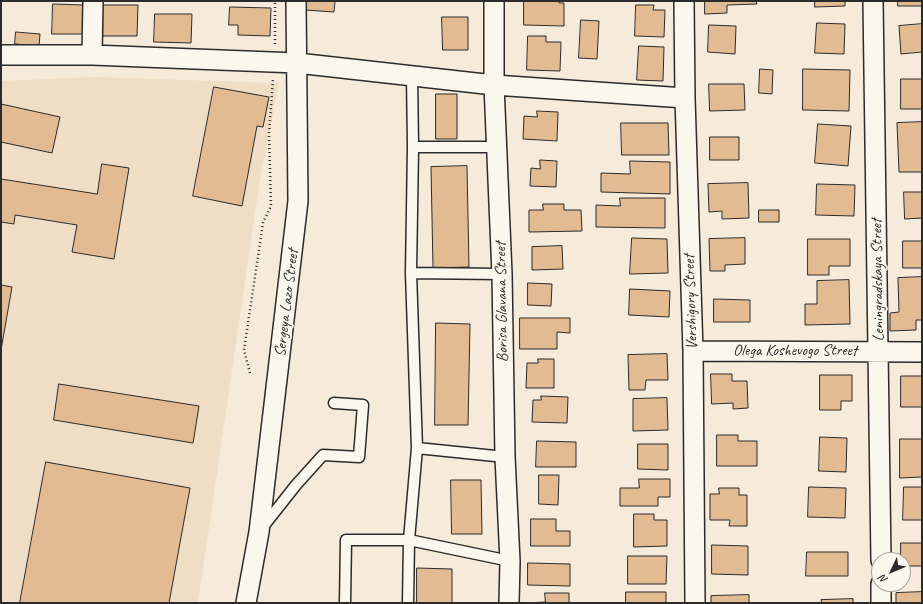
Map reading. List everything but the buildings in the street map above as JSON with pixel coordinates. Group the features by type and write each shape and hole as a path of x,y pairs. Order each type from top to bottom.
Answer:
{"street":[{"path":"92,55 93,1"},
{"name":"Sergeya Lazo Street","path":"246,603 259,532 298,201 296,1"},
{"name":"Borisa Glavana Street","path":"494,1 494,85 502,274 505,456 510,561 509,603"},
{"name":"Vershigory Street","path":"684,1 685,98 693,351 695,603"},
{"name":"Leningradskaya Street","path":"873,1 881,552"},
{"path":"1,55 92,55 297,63 494,85 685,98"},
{"name":"Olega Koshevogo Street","path":"693,351 922,352"},
{"path":"881,592 881,603"}],"lane":[{"path":"408,603 409,540 416,448 411,273 413,148 412,76"},
{"path":"413,148 496,147"},
{"path":"411,273 502,274"},
{"path":"259,532 296,485 323,455 359,456 363,405 334,403"},
{"path":"416,448 505,456"},
{"path":"345,603 346,540 409,540 510,561"}],"path":[{"path":"250,374 244,350 263,223 271,206 269,134 274,63 275,1"}],"shaded area":[{"path":"94,77 279,83 260,179 198,603 1,603 1,81"}]}
